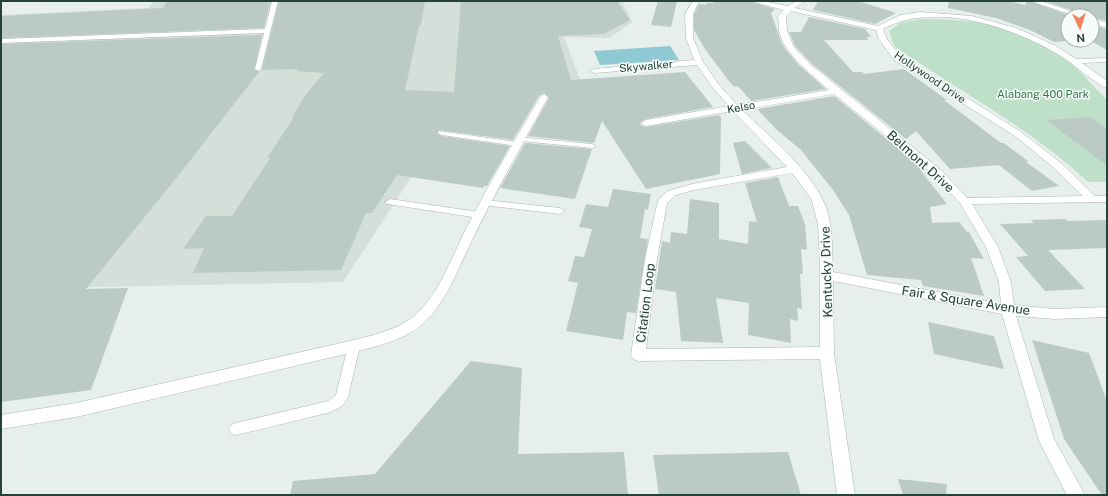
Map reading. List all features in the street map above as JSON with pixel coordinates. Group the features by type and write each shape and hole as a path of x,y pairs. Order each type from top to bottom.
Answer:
{"street":[{"name":"Kentucky Drive","path":"696,1 689,13 688,36 698,62 736,108 795,169 816,198 824,221 827,275 827,353 835,422 846,495"},
{"path":"753,1 878,28 889,21 905,15 930,13 965,16 999,23 1026,33 1076,61 1107,85"},
{"path":"789,9 802,1"},
{"path":"1033,1 1060,9"},
{"name":"Belmont Drive","path":"789,9 782,16 783,31 790,48 808,67 836,91 937,172 964,201 978,222 992,247 1005,282 1008,310 1047,441 1076,495"},
{"name":"Hollywood Drive","path":"878,28 883,39 897,58 1018,134 1057,164 1092,199"},
{"path":"1076,61 1107,60"},
{"name":"Skywalker","path":"594,70 698,62"},
{"name":"Kelso","path":"646,123 836,91"},
{"path":"1,422 76,410 354,346 383,339 412,324 425,314 436,298 482,209 544,97"},
{"name":"Citation Loop","path":"795,169 692,187 672,193 662,202 651,259 638,355 827,353"},
{"path":"964,201 1107,199"},
{"name":"Fair & Square Avenue","path":"827,275 1008,310 1055,314 1107,312"}],"lane":[{"path":"258,69 275,1"},
{"path":"1,41 268,31"},
{"path":"442,134 519,142 592,146"},
{"path":"390,202 482,209 560,211"},
{"path":"236,429 331,406 338,402 344,390 354,346"}],"shaded area":[{"path":"155,1 622,1 632,22 610,38 564,37 588,100 470,87 343,282 1,289 167,89 250,84 257,74 1,88 1,15 148,8"}],"green space":[{"name":"Alabang 400 Park","path":"921,19 955,20 986,24 1001,28 1031,40 1072,64 1107,100 1107,182 1088,182 1066,162 1018,127 894,46 889,31 900,23"}],"water":[{"path":"670,46 679,60 600,65 594,51"}],"building":[{"path":"167,1 270,1 264,28 1,38 1,16 163,8"},
{"path":"279,1 425,1 421,25 419,25 405,90 454,92 461,1 617,1 630,20 604,34 558,36 571,80 685,72 713,107 646,119 640,123 642,126 646,127 719,115 721,117 720,174 646,189 602,121 594,143 528,136 549,98 544,92 539,96 513,140 438,130 437,133 442,136 510,146 487,186 484,186 483,188 397,175 372,213 366,213 341,270 193,273 204,248 183,249 206,216 232,216 270,158 267,158 294,117 292,117 306,94 324,73 297,71 298,69 262,70"},
{"path":"658,1 677,1 671,27 651,25"},
{"path":"714,1 749,1 775,9 771,13 781,41 786,50 799,65 826,89 751,101 738,86 734,87 728,80 705,49 694,30 694,14 699,4 706,5 707,3 713,3"},
{"path":"818,1 858,1 896,13 875,24 813,10"},
{"path":"949,1 1007,1 1026,5 1026,1 1029,1 1060,12 1060,41 1054,42 1030,30 996,18 948,8"},
{"path":"1045,1 1107,1 1107,21 1100,19 1100,8 1065,8"},
{"path":"809,17 865,29 871,37 866,37 869,40 824,40 853,72 862,72 864,74 904,69 1059,186 1032,191 999,165 950,169 916,131 906,139 812,64 795,46 789,32 801,32"},
{"path":"1100,27 1107,29 1107,50 1100,46"},
{"path":"262,35 254,69 259,72 178,176 86,289 128,288 91,390 1,402 1,44"},
{"path":"834,96 916,163 947,204 930,207 932,223 959,222 967,232 969,232 984,259 971,258 984,296 923,286 921,280 867,275 849,215 833,190 801,150 778,131 757,109"},
{"path":"1091,117 1107,129 1107,166 1046,120"},
{"path":"745,141 772,168 742,174 733,143"},
{"path":"525,143 592,149 575,199 500,188"},
{"path":"778,177 789,206 798,206 805,224 807,250 801,249 803,274 800,274 802,309 797,308 798,321 790,319 791,343 748,335 749,303 716,298 723,343 681,341 676,292 655,289 662,241 670,243 671,232 687,234 690,199 719,203 719,239 748,244 749,221 757,222 745,183"},
{"path":"613,189 651,194 648,210 645,209 640,238 648,239 636,313 627,312 623,340 566,331 578,283 568,281 575,256 584,257 592,229 579,227 586,204 608,207"},
{"path":"1065,219 1067,221 1107,220 1107,248 1048,250 1085,289 1045,291 1016,257 1028,256 1000,224 1034,223 1031,220"},
{"path":"928,322 994,336 1004,369 934,354"},
{"path":"1032,340 1089,353 1107,401 1107,495 1102,495 1064,439"},
{"path":"471,361 522,368 518,454 624,452 628,495 290,495 293,481 375,474"},
{"path":"788,452 801,495 659,495 653,455"},
{"path":"898,479 947,484 946,495 903,495"}]}
